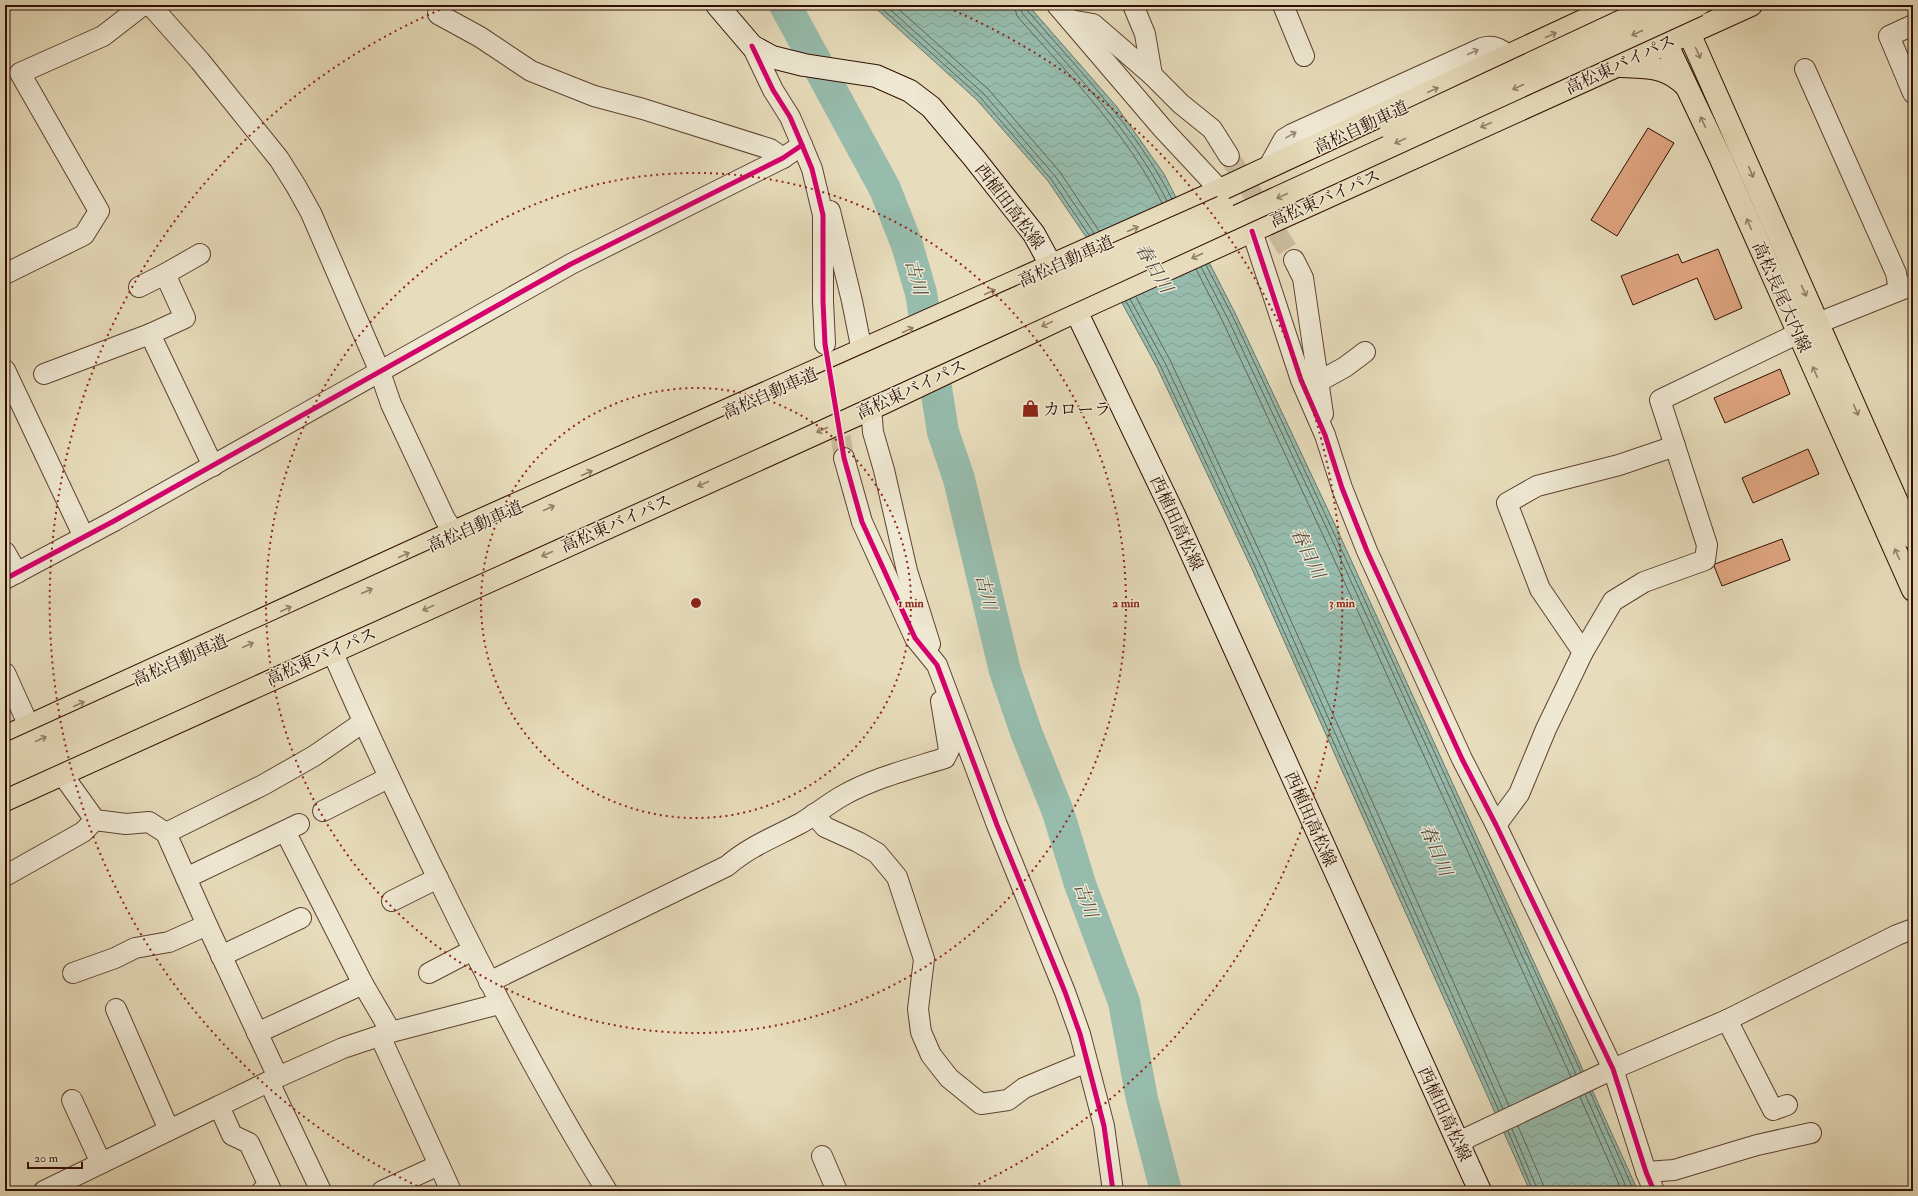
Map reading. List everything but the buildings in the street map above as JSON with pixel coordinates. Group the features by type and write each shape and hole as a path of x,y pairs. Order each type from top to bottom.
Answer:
{"main road":[{"name":"西植田高松線","path":"717,5 752,46 772,57 804,65 876,76 910,91 931,107 974,158 1034,234 1052,265 1085,306 1175,517 1423,1068 1464,1141 1480,1191"},
{"path":"5,737 454,532 867,349 954,308 1213,193 1617,5"},
{"name":"高松長尾大内線","path":"1649,5 1720,157 1913,590"},
{"name":"高松自動車道","path":"5,755 762,411 1283,180 1656,5"},
{"name":"高松長尾大内線","path":"1677,5 1913,538"},
{"name":"高松自動車道","path":"5,776 773,429 1698,5"},
{"name":"高松東バイパス","path":"5,800 967,364 1085,306 1750,5"},
{"path":"1616,66 1648,66 1665,70 1676,76 1686,86"}],"street":[{"path":"5,274 84,235 99,211 20,73 102,36 143,5"},
{"path":"148,5 153,8 200,61 279,158 311,213 380,372 391,404 442,512 454,532"},
{"path":"1057,5 1163,129 1213,193"},
{"path":"1134,5 1145,34 1152,75"},
{"path":"1284,5 1304,56"},
{"path":"438,14 480,36 531,71 594,96 650,111 770,149 783,158"},
{"path":"1070,20 1093,24 1152,75 1181,104 1212,129 1229,156"},
{"path":"1913,25 1889,36 1913,93"},
{"path":"752,46 773,90 790,117 833,217 867,349"},
{"path":"1496,825 1519,794 1546,728 1582,652 1613,601 1644,582 1705,560 1707,545 1660,400 1818,324 1906,287 1896,273 1805,69"},
{"path":"5,552 11,576 213,466 571,264 783,158 802,145"},
{"path":"812,169 823,215 823,301 825,344"},
{"path":"1252,231 1301,380 1325,435 1342,488 1367,551 1462,759 1496,825 1610,1071 1654,1191"},
{"path":"139,287 200,254"},
{"path":"1294,260 1304,278 1325,435"},
{"path":"44,374 150,334 185,318 165,274"},
{"path":"150,334 213,466"},
{"path":"1318,382 1346,367 1365,352"},
{"path":"5,370 84,537"},
{"path":"877,405 873,432 884,470 907,571 937,665 997,825 1028,897 1080,1034 1104,1126 1113,1191"},
{"path":"1582,652 1540,589 1507,503 1537,486 1619,465 1675,446"},
{"path":"844,458 862,522 915,638 937,665"},
{"path":"332,651 362,723 388,778 499,1004 580,1148 607,1191"},
{"path":"5,674 30,726"},
{"path":"489,982 727,866 740,855 756,845 802,823 842,796 876,780 945,758 949,750 939,690 945,686"},
{"path":"166,833 263,785 314,756 362,723"},
{"path":"62,774 95,820 126,824 149,822 166,833 206,925 257,1033 273,1080 321,1191"},
{"path":"323,811 388,778"},
{"path":"814,814 825,827 858,842 877,854 897,877 924,958 918,1009 921,1032 931,1054 949,1078 981,1104 1008,1100 1024,1088 1077,1066"},
{"path":"5,876 83,832 95,820"},
{"path":"186,878 292,828 386,1034 451,1191"},
{"path":"392,901 438,878"},
{"path":"221,956 302,918"},
{"path":"73,973 117,965 135,948 169,942 206,925"},
{"path":"1464,1141 1610,1071 1727,1020 1897,935 1913,929"},
{"path":"429,973 473,950"},
{"path":"257,1033 363,984"},
{"path":"44,1191 273,1080 343,1048 386,1034 499,1004"},
{"path":"1070,1006 1070,1022 1077,1066 1096,1129 1108,1162"},
{"path":"116,1009 169,1130"},
{"path":"1727,1020 1773,1110 1787,1105"},
{"path":"72,1100 101,1163"},
{"path":"219,1106 232,1135 249,1143 268,1190"},
{"path":"1646,1172 1674,1170 1757,1145 1811,1133"},
{"path":"822,1156 837,1191"},
{"path":"382,1191 439,1165"}],"water":[{"name":"春日川","path":"872,5 1028,5 1117,107 1164,174 1236,315 1336,527 1638,1191 1530,1191 1252,569 1157,367 1086,237 1048,181 977,100"}],"waterway":[{"name":"古川","path":"785,5 885,189 907,245 921,293 943,432 959,479 1005,671 1026,732 1058,812 1080,884 1124,1002 1142,1099 1166,1191"}],"tunnel":[{"path":"1229,156 1294,260"},
{"path":"836,407 844,458"}],"cycle path":[{"path":"752,46 773,90 790,117 802,145 812,169 823,215 823,301 825,344 844,458 862,522 915,638 937,665 997,825 1065,992 1080,1034 1104,1126 1113,1191"},
{"path":"5,579 114,521 571,264 783,158 802,145"},
{"path":"1252,231 1301,380 1325,435 1342,488 1367,551 1462,759 1496,825 1613,1069 1646,1172 1654,1191"}],"place":[{"name":"カローラ","path":"1030,409"}]}
